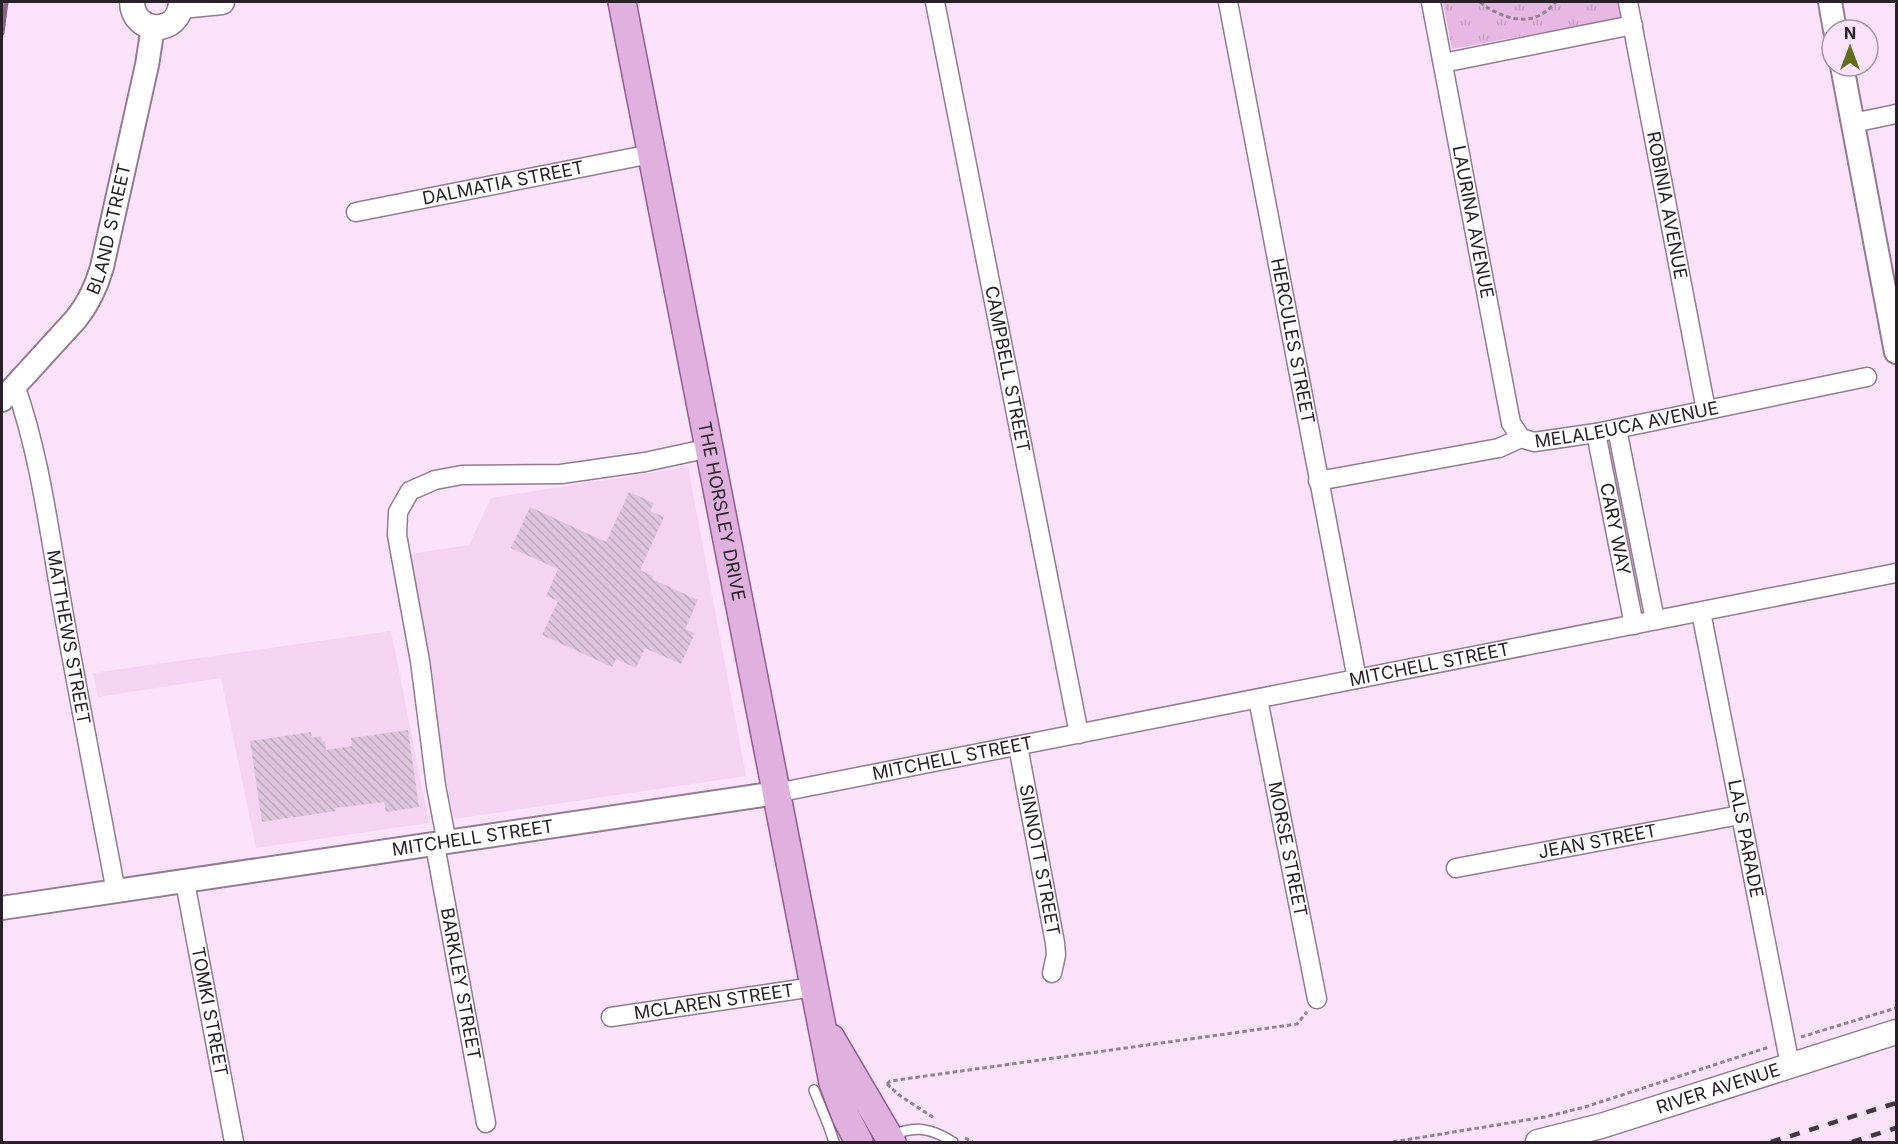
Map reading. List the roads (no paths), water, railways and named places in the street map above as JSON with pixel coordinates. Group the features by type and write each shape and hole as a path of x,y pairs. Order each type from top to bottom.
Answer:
{"main road":[{"path":"132,2 134,14 139,20 153,27 169,24 175,20 181,4 222,2"},
{"name":"THE HORSLEY DRIVE","path":"622,2 833,1083 859,1143"},
{"name":"THE HORSLEY DRIVE","path":"821,1022 891,1140"},
{"name":"RIVER AVENUE","path":"1538,1143 1601,1126 1787,1054 1896,1032"}],"street":[{"name":"CAMPBELL STREET","path":"935,2 1079,734"},
{"name":"HERCULES STREET","path":"1228,2 1357,679"},
{"name":"LAURINA AVENUE","path":"1431,2 1511,423 1521,438"},
{"name":"ROBINIA AVENUE","path":"1628,2 1706,410"},
{"path":"1830,2 1833,18"},
{"path":"1443,63 1633,26"},
{"name":"BLAND STREET","path":"8,392 76,320 95,291 147,66 153,27"},
{"path":"1844,78 1896,352"},
{"path":"1853,123 1896,114"},
{"name":"DALMATIA STREET","path":"356,212 651,154"},
{"name":"MELALEUCA AVENUE","path":"1318,481 1499,448 1521,438 1534,442 1596,433 1867,377"},
{"name":"MATTHEWS STREET","path":"8,392 27,420 37,461 73,670 116,892"},
{"name":"CARY WAY","path":"1617,429 1655,621"},
{"name":"CARY WAY","path":"1596,433 1634,625"},
{"name":"BARKLEY STREET","path":"486,1123 441,844 420,660 397,535 398,512 410,492 435,480 462,475 561,474 645,462 710,448"},
{"name":"MITCHELL STREET","path":"2,908 776,793 1896,573"},
{"name":"LALS PARADE","path":"1701,612 1787,1054"},
{"name":"MORSE STREET","path":"1258,699 1317,999"},
{"name":"SINNOTT STREET","path":"1018,746 1055,943 1056,955 1052,973"},
{"name":"JEAN STREET","path":"1456,868 1740,815"},
{"name":"TOMKI STREET","path":"184,882 234,1143"},
{"name":"MCLAREN STREET","path":"611,1017 814,987"}],"lane":[{"path":"814,1090 834,1143"},
{"path":"891,1140 908,1128 936,1131 953,1143"}],"waterway":[{"path":"2,33 6,2"}],"railway":[{"path":"1771,1142 1896,1103"},
{"path":"1852,1142 1896,1128"}]}
